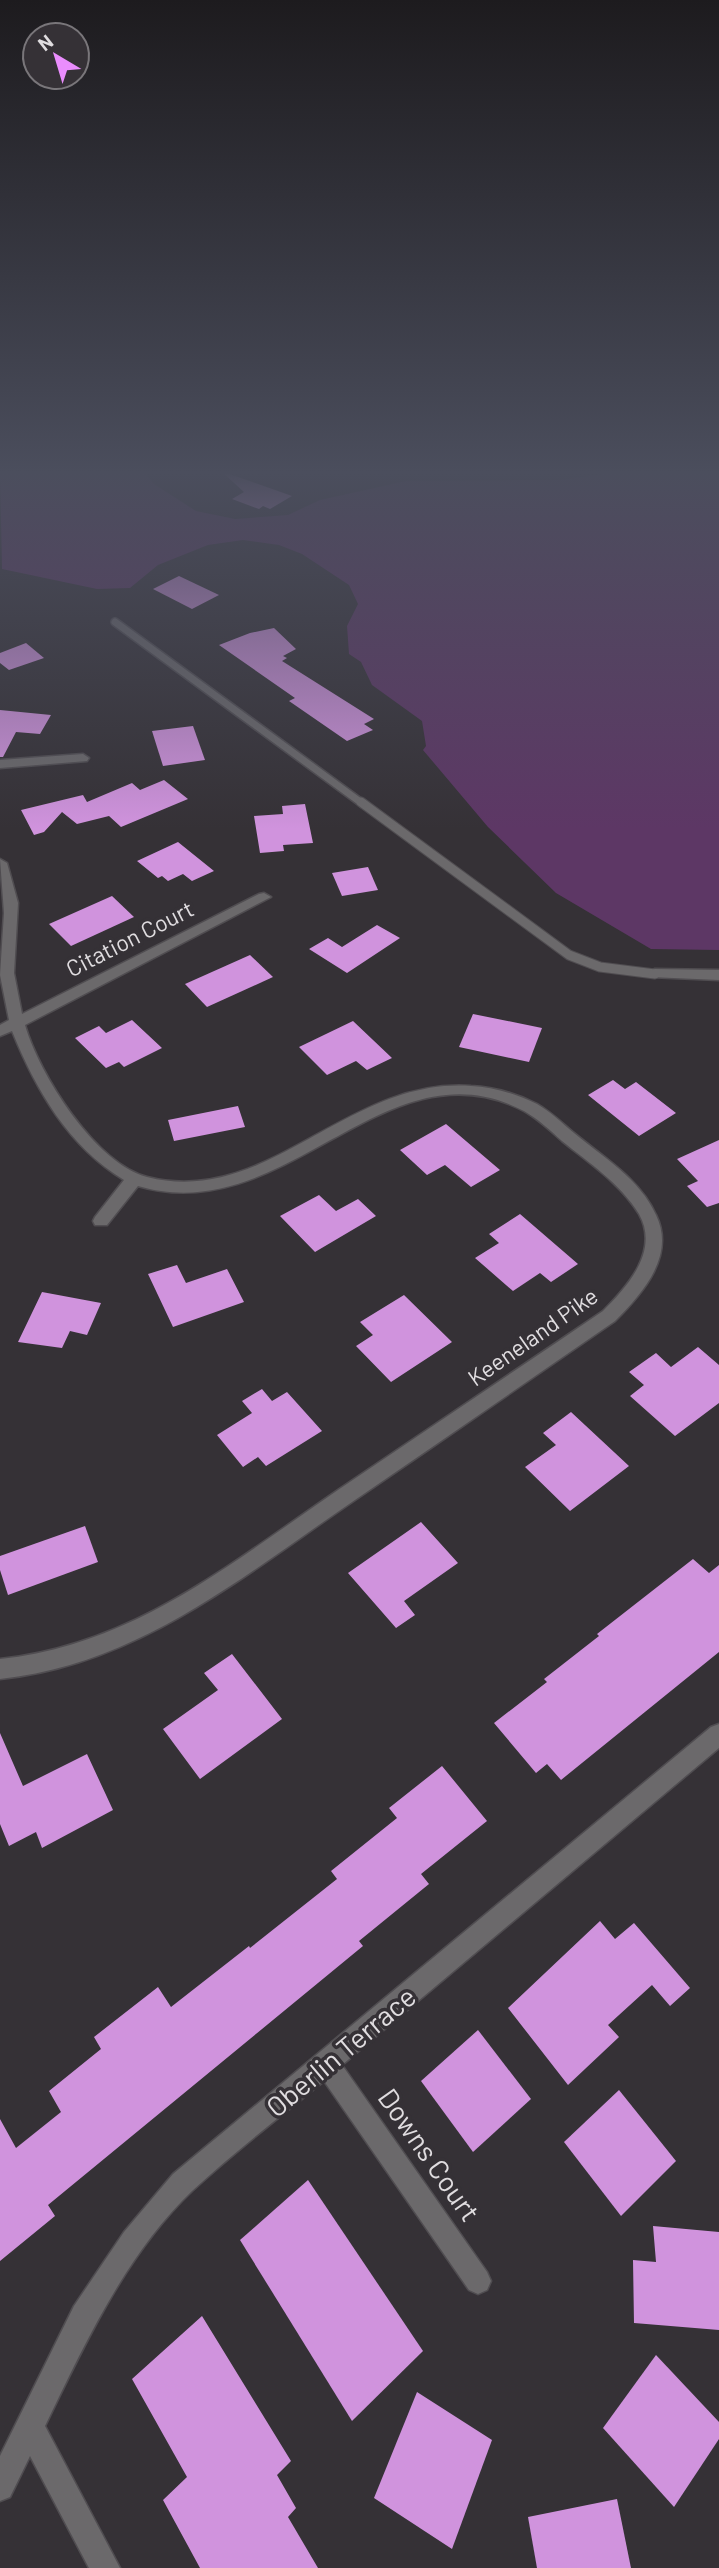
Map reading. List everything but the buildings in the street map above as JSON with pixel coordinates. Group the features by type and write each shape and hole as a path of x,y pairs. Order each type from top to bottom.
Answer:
{"street":[{"path":"0,764 83,758"},
{"name":"Keeneland Pike","path":"0,863 10,893 7,974 17,1023 39,1076 64,1115 93,1148 135,1178 158,1186 191,1188 227,1184 263,1171 372,1110 401,1097 432,1090 491,1094 504,1096 539,1113 637,1196 650,1219 653,1254 642,1281 609,1316 184,1606 115,1643 41,1666 0,1669"},
{"name":"Citation Court","path":"17,1023 264,897"},
{"path":"655,974 719,975"},
{"path":"0,1031 17,1023"},
{"path":"101,1221 135,1178"},
{"name":"Oberlin Terrace","path":"0,2487 84,2316 132,2241 182,2183 719,1734"},
{"name":"Downs Court","path":"327,2064 478,2281"},
{"path":"30,2427 105,2568"}],"lane":[{"path":"115,622 569,955 585,964 604,969 655,974"}],"shaded area":[{"path":"351,590 719,590 719,950 651,949 556,893 488,827 423,750 426,746 422,721 372,685 361,662 349,654 347,626 358,604"}]}
